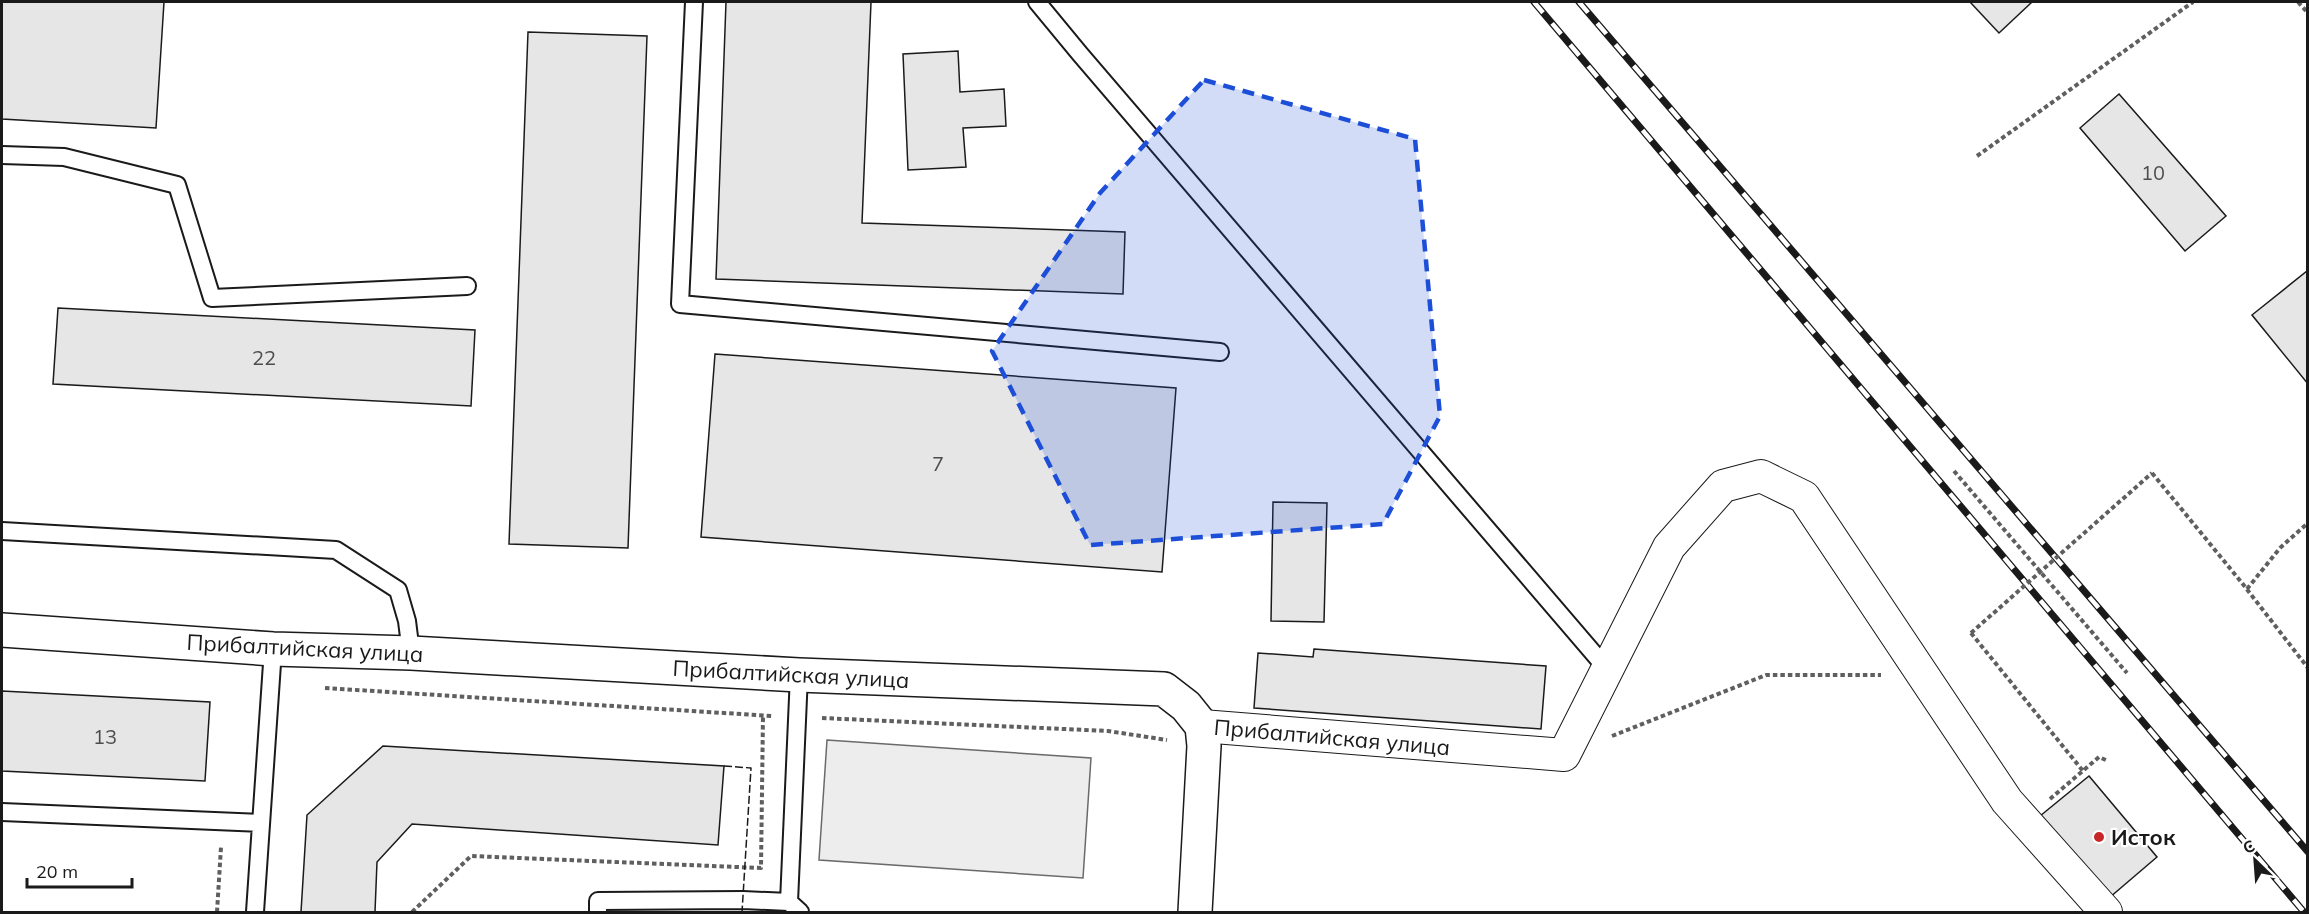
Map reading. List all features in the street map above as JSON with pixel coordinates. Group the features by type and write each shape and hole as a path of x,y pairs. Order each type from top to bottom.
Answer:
{"street":[{"path":"1564,755 1669,548 1723,486 1761,476 1804,497 2007,801 2106,912"},
{"name":"Прибалтийская улица","path":"2,630 273,649 411,653 799,675 1164,689 1186,706 1203,736 1564,755"},
{"path":"1195,912 1203,736"}],"lane":[{"path":"694,2 680,304 1220,351"},
{"path":"1037,2 1607,669"},
{"path":"2,155 64,157 177,185 212,298 467,286"},
{"path":"2,531 336,550 398,590 407,621 411,653"},
{"path":"255,912 273,649"},
{"path":"598,912 598,901 743,900 794,907 799,675"},
{"path":"2,812 261,823"}],"path":[{"path":"1977,156 2193,2"},
{"path":"2298,2 2307,13"},
{"path":"1954,471 2127,673"},
{"path":"2083,771 1971,633 2152,473 2247,589 2307,668"},
{"path":"2247,589 2280,548 2307,523"},
{"path":"1564,755 1766,675 1924,676"},
{"path":"271,685 797,717 1203,736"},
{"path":"412,912 471,856 761,868 763,715"},
{"path":"2025,822 2099,757 2108,761"},
{"path":"217,912 223,821"}],"highlighted area":[{"path":"1204,80 1415,139 1440,416 1383,524 1090,545 992,351 1100,193"}],"shaded area":[{"path":"827,740 1091,758 1083,878 819,860"}],"building":[{"path":"2,2 164,2 156,128 2,119"},
{"path":"726,2 871,2 862,223 1125,232 1123,294 716,279"},
{"path":"1970,2 2032,2 1999,33"},
{"path":"528,32 647,36 628,548 509,544"},
{"path":"958,51 960,92 1004,89 1006,126 963,128 966,167 908,170 903,54"},
{"path":"2119,94 2226,216 2185,251 2080,128"},
{"path":"2308,271 2308,384 2252,315"},
{"path":"58,308 475,330 471,406 53,384"},
{"path":"715,354 1176,388 1162,572 701,537"},
{"path":"1273,502 1327,503 1324,622 1271,621"},
{"path":"1314,649 1546,666 1541,729 1254,708 1258,653 1313,657"},
{"path":"2,691 210,702 205,781 2,771"},
{"path":"383,746 724,766 718,845 412,824 377,862 375,912 301,912 307,815"},
{"name":"Исток","path":"2089,776 2157,857 2109,898 2040,816"}],"railway":[{"path":"1534,2 2304,912"},
{"path":"1579,2 2308,852"}],"fence":[{"path":"724,766 751,768 742,912"}],"place":[{"name":"Исток","path":"2099,837"}]}
